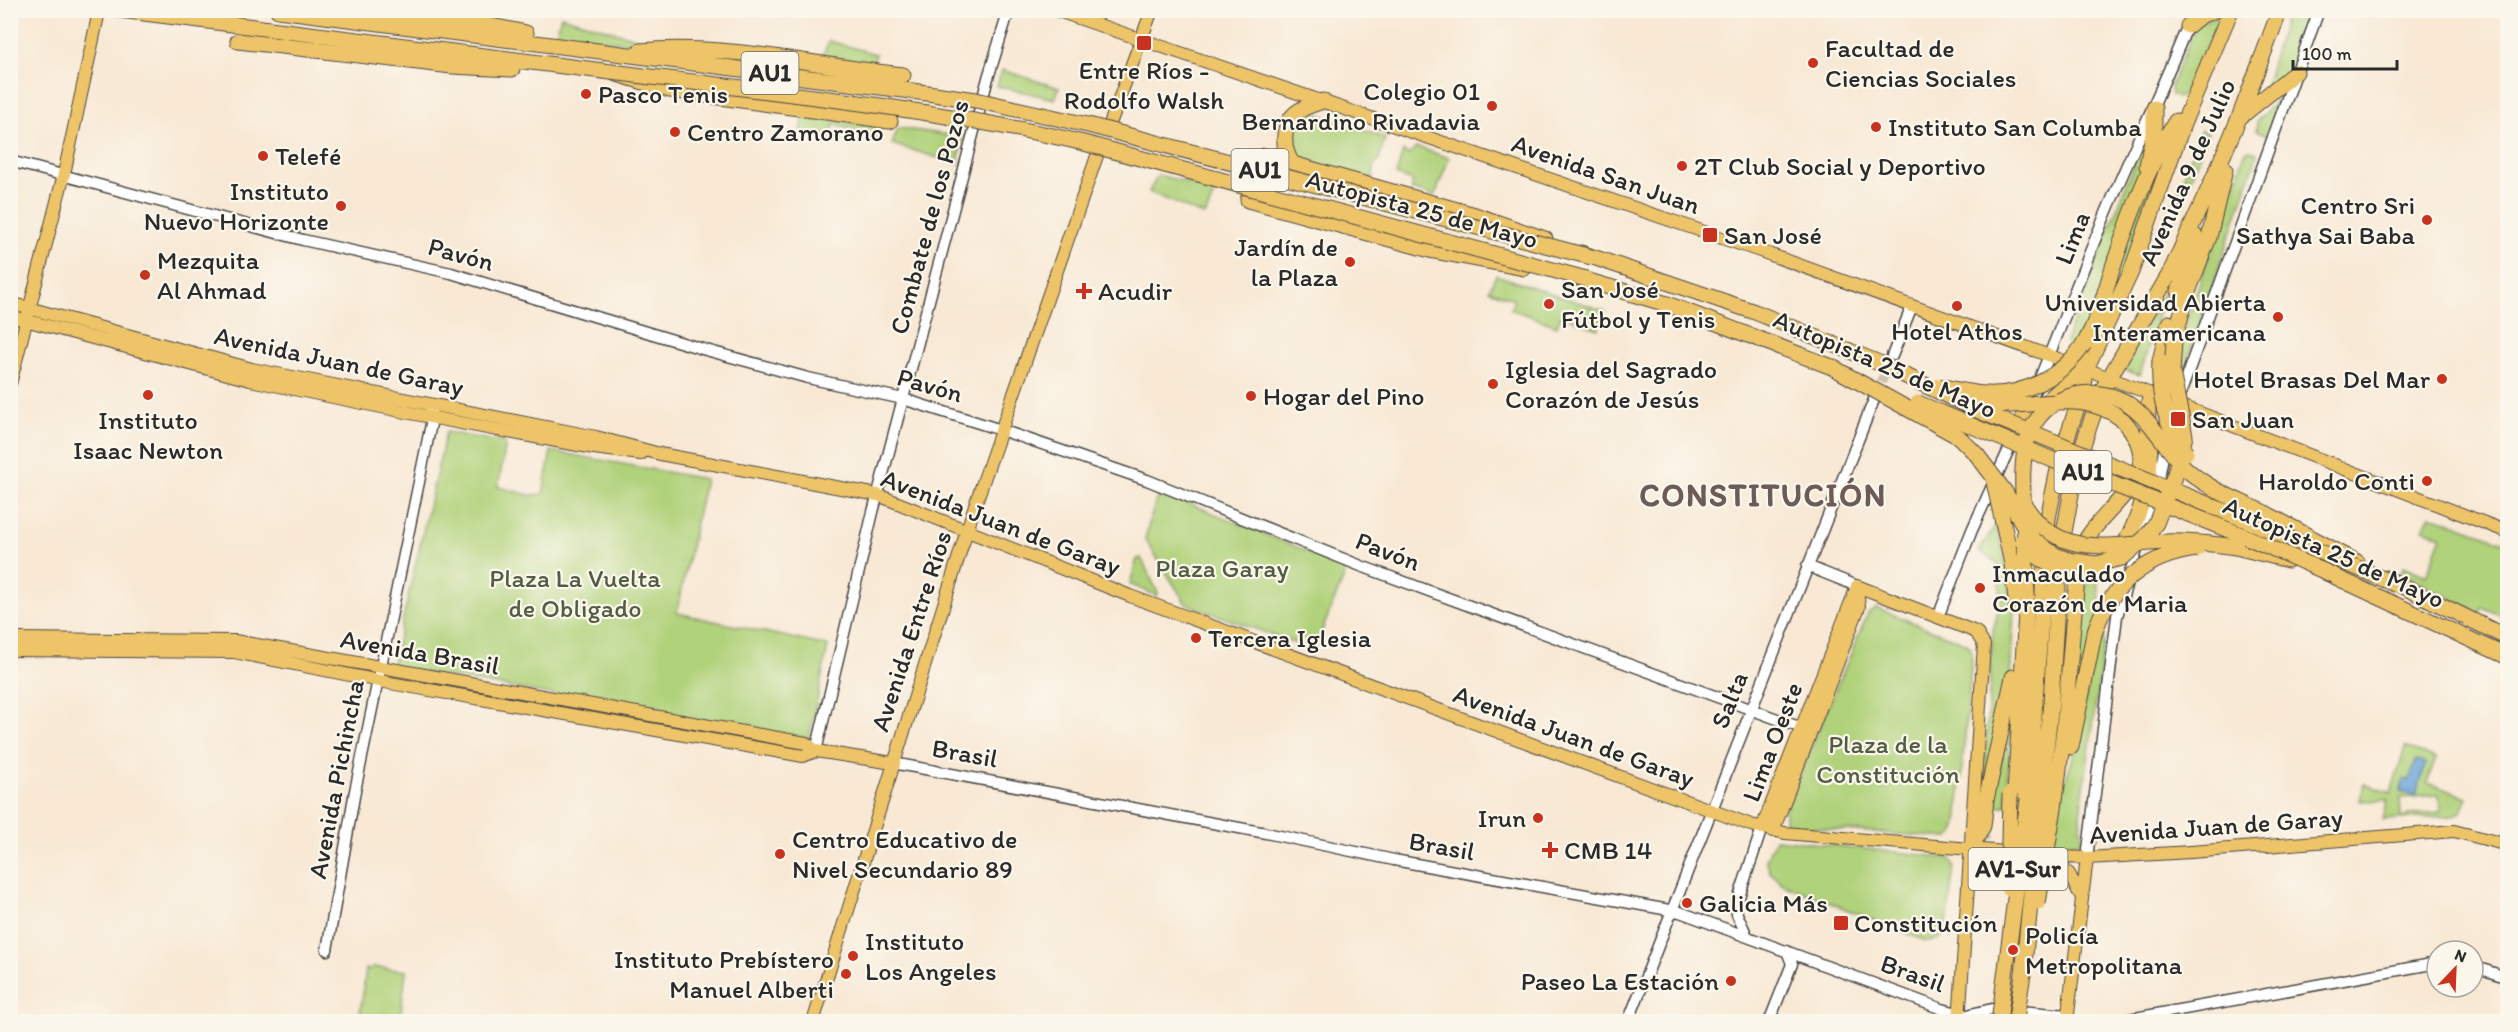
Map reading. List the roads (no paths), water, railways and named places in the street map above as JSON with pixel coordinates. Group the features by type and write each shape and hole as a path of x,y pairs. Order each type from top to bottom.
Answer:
{"highway":[{"name":"Autopista 25 de Mayo","path":"120,10 908,109 1025,130 1096,146 1586,279 1699,316 1832,367 2067,466 2249,538 2508,657"},
{"name":"Autopista 25 de Mayo","path":"278,10 927,93 1029,111 1591,257 1886,359 1977,410 2263,527 2397,585 2508,638"},
{"path":"381,10 495,26 592,51"},
{"path":"2188,26 2200,16 2215,10"},
{"name":"Avenida 9 de Julio","path":"2086,369 2131,272 2188,111 2231,10"},
{"name":"Avenida 9 de Julio","path":"2044,698 2060,554 2070,497 2085,435 2101,392 2170,273 2210,186 2280,10"},
{"path":"238,41 452,66 543,71 591,70"},
{"path":"614,54 661,49 716,52 898,75"},
{"path":"611,72 670,90 890,121"},
{"path":"1832,367 1953,433 1971,448 2010,499 2030,536 2055,555 2079,563 2103,563 2122,558 2142,542 2156,523 2184,444 2185,430 2172,376 2172,354 2186,297 2209,237 2236,125 2296,72"},
{"path":"1293,164 1286,154 1284,145 1291,120 1296,113 1323,101"},
{"path":"2143,187 2154,129 2154,108"},
{"path":"1939,386 1985,394 2022,389 2055,374 2070,362 2084,344 2094,324 2143,187 2172,128 2188,111"},
{"path":"1264,156 1488,218 1591,257"},
{"path":"2210,186 2165,337 2160,360 2162,403 2168,425 2177,441 2204,472 2267,514"},
{"path":"1248,200 1434,251 1586,279"},
{"path":"1886,359 1939,386 1976,400 2013,405 2048,401 2081,403 2107,410 2123,420 2137,440 2140,452 2139,469 2127,493 2089,532 2079,555 2059,784"},
{"path":"2086,369 2041,406 2031,417 2020,440 2018,478 2024,503 2035,519 2053,535 2070,542 2094,546 2190,542 2236,547 2270,555 2335,576"},
{"path":"2044,698 2048,518 2061,455 2084,387 2086,369"},
{"path":"2009,939 2008,874 2029,800 2027,596 2022,473 2029,434 2037,420 2049,408 2068,397 2096,393 2126,402 2140,414 2190,472 2222,492 2312,536 2397,585"},
{"path":"1991,477 2018,534 2040,559 2070,573 2085,574 2102,570 2114,560 2129,537 2148,475 2150,453 2146,425 2150,396"},
{"path":"2023,417 2041,406"},
{"path":"1991,477 2009,548 2017,609 2016,662 2029,800 2043,883 2023,974 2016,1022"},
{"path":"2029,800 2059,784 2068,760 2094,634 2101,614 2112,595 2124,581 2144,566 2179,552 2236,547"},
{"path":"1971,848 1983,826 1986,800 2016,662"},
{"name":"AV1-Sur","path":"1999,1022 2044,698"}],"main road":[{"name":"Avenida San Juan","path":"1055,10 1665,218 1912,306 2086,369 2150,396 2508,532"},
{"path":"1111,121 1152,10"},
{"path":"10,384 64,174 98,16"},
{"name":"Avenida Entre Ríos","path":"813,1022 966,532 1097,156"},
{"name":"Avenida Juan de Garay","path":"10,303 29,314 250,380 431,418 594,448 660,454"},
{"name":"Avenida Juan de Garay","path":"10,316 29,314 252,369 596,437 660,454 878,495 1119,592 1710,810 1785,833 1971,848 2050,857 2087,858 2454,831 2508,845"},
{"path":"1857,586 1978,634 1984,650 1971,848 1965,1017"},
{"name":"Lima Oeste","path":"1806,730 1859,608 1857,586"},
{"name":"Lima Oeste","path":"1768,829 1857,586"},
{"path":"1859,608 1880,594"},
{"name":"Avenida Brasil","path":"10,639 235,641 378,674"},
{"name":"Avenida Brasil","path":"10,650 223,651 806,743 816,751 893,763"},
{"path":"2050,857 2072,877 2083,900"},
{"path":"2067,1018 2087,858"}],"street":[{"name":"Combate de los Pozos","path":"816,751 903,399 988,78 1009,10"},
{"name":"Lima","path":"1938,617 1972,530 2049,357 2101,225 2144,124 2154,108 2194,10"},
{"path":"2087,858 2117,616 2159,477 2176,405 2319,10"},
{"name":"Pavón","path":"10,161 303,240 451,273 706,350 808,378 903,399 1001,430 1147,480 1361,566 1806,730"},
{"path":"1886,359 1912,306"},
{"name":"Salta","path":"1628,1022 1750,708 1875,397"},
{"name":"Avenida Pichincha","path":"327,950 378,674 431,418 431,405"},
{"path":"1807,566 1857,586"},
{"name":"Brasil","path":"893,763 1670,911 1747,936 1965,1017 1994,1022"},
{"name":"Lima Oeste","path":"1747,936 1737,914 1736,906 1768,829"},
{"path":"1769,1022 1792,964 1787,951"},
{"path":"2113,1022 2425,965"},
{"path":"2485,970 2508,978"},
{"name":"Brasil","path":"1965,1017 1992,1009 2067,1018"}],"water":[{"path":"2416,760 2426,763 2416,796 2400,792 2404,780 2409,781"}],"tunnel":[{"path":"1875,396 1890,361"}],"place":[{"name":"Entre Ríos - Rodolfo Walsh","path":"1144,43"},
{"name":"Facultad de Ciencias Sociales","path":"1813,63"},
{"name":"Pasco Tenis","path":"586,94"},
{"name":"Colegio 01 Bernardino Rivadavia","path":"1492,106"},
{"name":"Instituto San Columba","path":"1876,127"},
{"name":"Centro Zamorano","path":"675,132"},
{"name":"Telefé","path":"263,156"},
{"name":"2T Club Social y Deportivo","path":"1682,166"},
{"name":"Instituto Nuevo Horizonte","path":"341,206"},
{"name":"Centro Sri Sathya Sai Baba","path":"2427,220"},
{"name":"San José","path":"1710,235"},
{"name":"Jardín de la Plaza","path":"1350,262"},
{"name":"Mezquita Al Ahmad","path":"145,275"},
{"name":"Acudir","path":"1084,291"},
{"name":"San José Fútbol y Tenis","path":"1549,304"},
{"name":"Hotel Athos","path":"1957,306"},
{"name":"Universidad Abierta Interamericana","path":"2278,317"},
{"name":"Hotel Brasas Del Mar","path":"2442,379"},
{"name":"Iglesia del Sagrado Corazón de Jesús","path":"1493,384"},
{"name":"Instituto Isaac Newton","path":"148,395"},
{"name":"Hogar del Pino","path":"1251,396"},
{"name":"San Juan","path":"2178,419"},
{"name":"Haroldo Conti","path":"2427,481"},
{"name":"Inmaculado Corazón de Maria","path":"1980,588"},
{"name":"Tercera Iglesia","path":"1196,638"},
{"name":"Irun","path":"1538,818"},
{"name":"CMB 14","path":"1550,850"},
{"name":"Centro Educativo de Nivel Secundario 89","path":"780,854"},
{"name":"Galicia Más","path":"1687,903"},
{"name":"Constitución","path":"1841,923"},
{"name":"Policía Metropolitana","path":"2013,950"},
{"name":"Instituto Los Angeles","path":"853,956"},
{"name":"Instituto Prebístero Manuel Alberti","path":"846,974"},
{"name":"Paseo La Estación","path":"1731,981"}],"district":[{"name":"CONSTITUCIÓN","path":"1763,495"}],"park label":[{"name":"Plaza Garay","path":"1222,568"},
{"name":"Plaza La Vuelta de Obligado","path":"575,593"},
{"name":"Plaza de la Constitución","path":"1888,759"}]}
